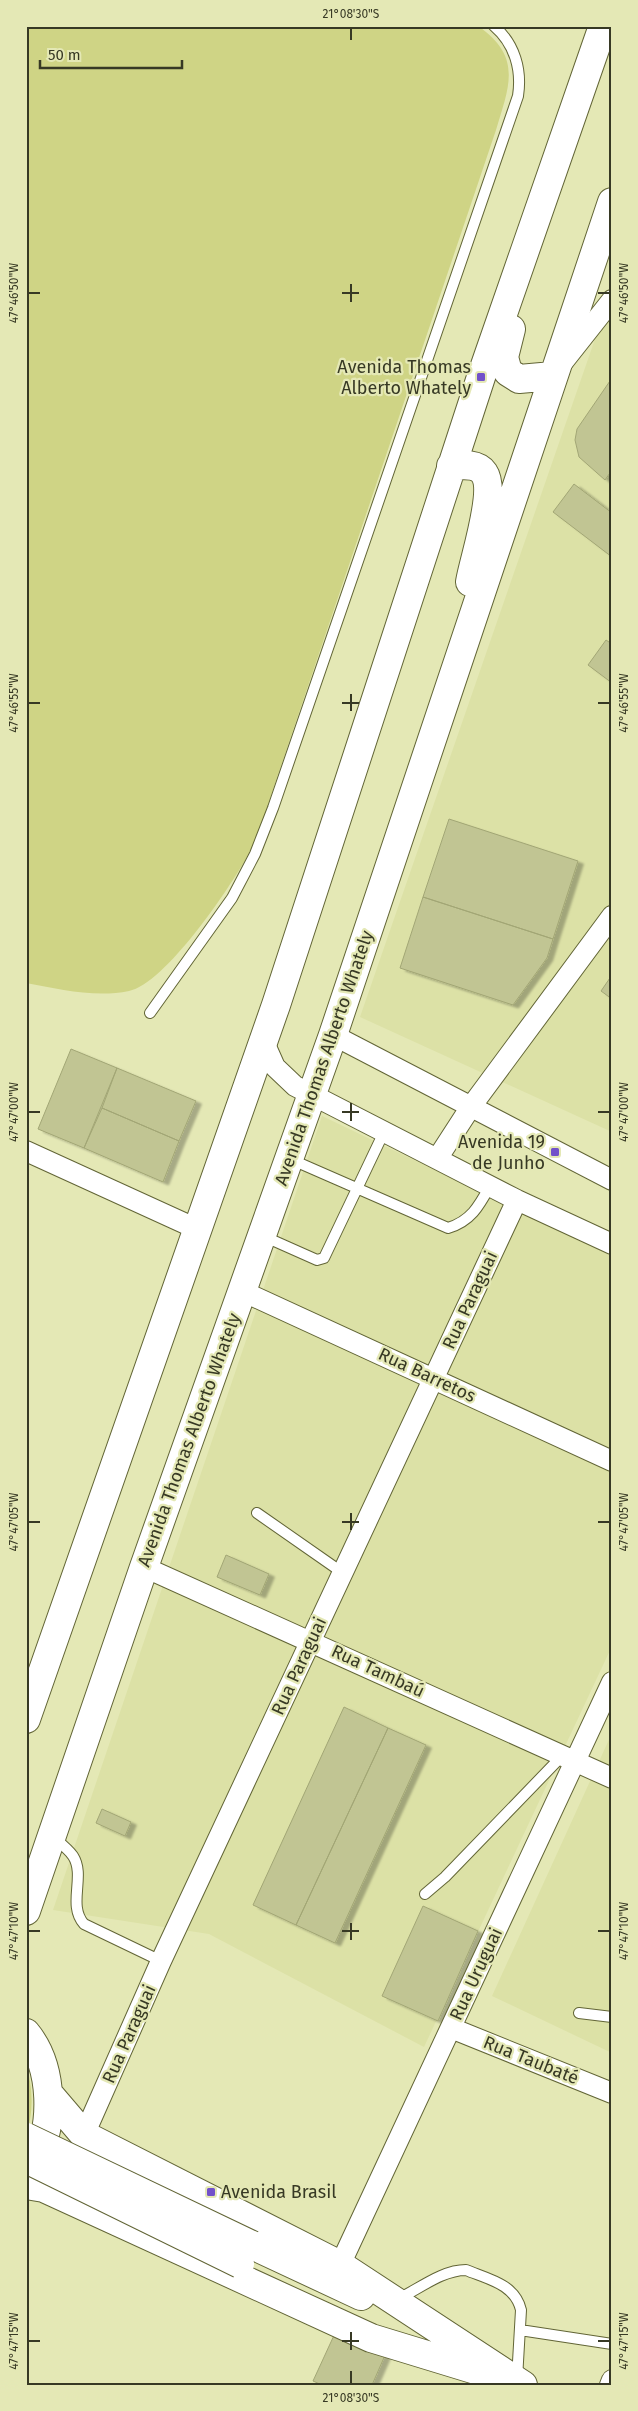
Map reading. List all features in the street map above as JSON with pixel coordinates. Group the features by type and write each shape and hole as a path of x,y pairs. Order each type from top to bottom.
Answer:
{"main road":[{"path":"26,1719 263,1040 451,466 529,236 604,26"},
{"name":"Avenida Thomas Alberto Whately","path":"26,1911 144,1567 334,1035 612,202"},
{"path":"529,236 517,304 504,357 508,372 519,379 553,376"},
{"path":"451,466 475,467 484,473 488,486 488,502 471,579 462,653"},
{"path":"26,2033 42,2065 49,2094 46,2124 39,2154 26,2175"},
{"path":"49,2094 84,2135 340,2265 396,2301 449,2350"},
{"path":"26,2137 246,2255"},
{"path":"26,2159 246,2255 520,2383"},
{"path":"26,2185 44,2188 371,2338 449,2350"}],"street":[{"path":"553,376 612,300"},
{"path":"437,1159 470,1108 612,916"},
{"path":"334,1035 470,1108 612,1180"},
{"path":"263,1040 275,1067 296,1086 312,1096 517,1200 612,1244"},
{"path":"26,1151 197,1230"},
{"name":"Rua Paraguai","path":"84,2135 161,1961 517,1200"},
{"name":"Rua Barretos","path":"242,1291 612,1461"},
{"name":"Rua Tambaú","path":"144,1567 311,1640 612,1778"},
{"name":"Rua Uruguai","path":"340,2265 451,2028 569,1759 612,1682"},
{"name":"Rua Taubaté","path":"451,2028 612,2093"},
{"path":"610,2385 612,2380"}],"lane":[{"path":"150,1013 232,898 255,854 276,799 518,96 520,75 514,54 503,35 494,26"},
{"path":"262,1236 317,1260 324,1258 384,1132"},
{"path":"290,1159 448,1228 461,1224 474,1214 490,1186"},
{"path":"257,1512 343,1573"},
{"path":"425,1894 569,1759"},
{"path":"52,1836 73,1856 77,1868 76,1908 79,1918 84,1924 161,1961"},
{"path":"579,2013 612,2017"},
{"path":"396,2301 449,2272 466,2270 511,2290 518,2300 520,2310 520,2383"},
{"path":"520,2330 612,2344"}],"shaded area":[{"path":"26,26 478,26 502,49 509,73 505,100 496,130 258,835 227,889 178,954 144,984 129,991 116,993 77,992 26,983"},
{"path":"612,290 612,1132 360,1017"},
{"path":"322,1116 612,1255 612,1646 424,2047 209,1934 53,1910"},
{"path":"612,1733 612,2053 492,1996"},
{"path":"26,2064 32,2100 26,2136"}],"building":[{"path":"612,378 612,470 605,480 579,457 575,440 577,429"},
{"path":"574,484 612,513 612,557 553,512"},
{"path":"606,640 612,644 612,683 588,665"},
{"path":"449,819 578,861 553,939 423,897"},
{"path":"423,897 553,939 547,958 513,1005 400,968"},
{"path":"612,975 612,999 601,991"},
{"path":"71,1049 117,1068 84,1148 38,1129"},
{"path":"117,1068 196,1101 179,1141 102,1108"},
{"path":"102,1108 179,1141 163,1182 84,1148"},
{"path":"226,1555 269,1574 260,1595 217,1577"},
{"path":"344,1707 388,1728 296,1925 253,1905"},
{"path":"388,1728 426,1745 335,1943 296,1925"},
{"path":"102,1809 131,1822 125,1836 96,1823"},
{"path":"423,1906 478,1931 438,2021 382,1996"},
{"path":"336,2331 386,2353 372,2385 322,2385 313,2381"}],"place":[{"name":"Avenida Thomas Alberto Whately","path":"481,377"},
{"name":"Avenida 19 de Junho","path":"555,1152"},
{"name":"Avenida Brasil","path":"211,2192"}]}
